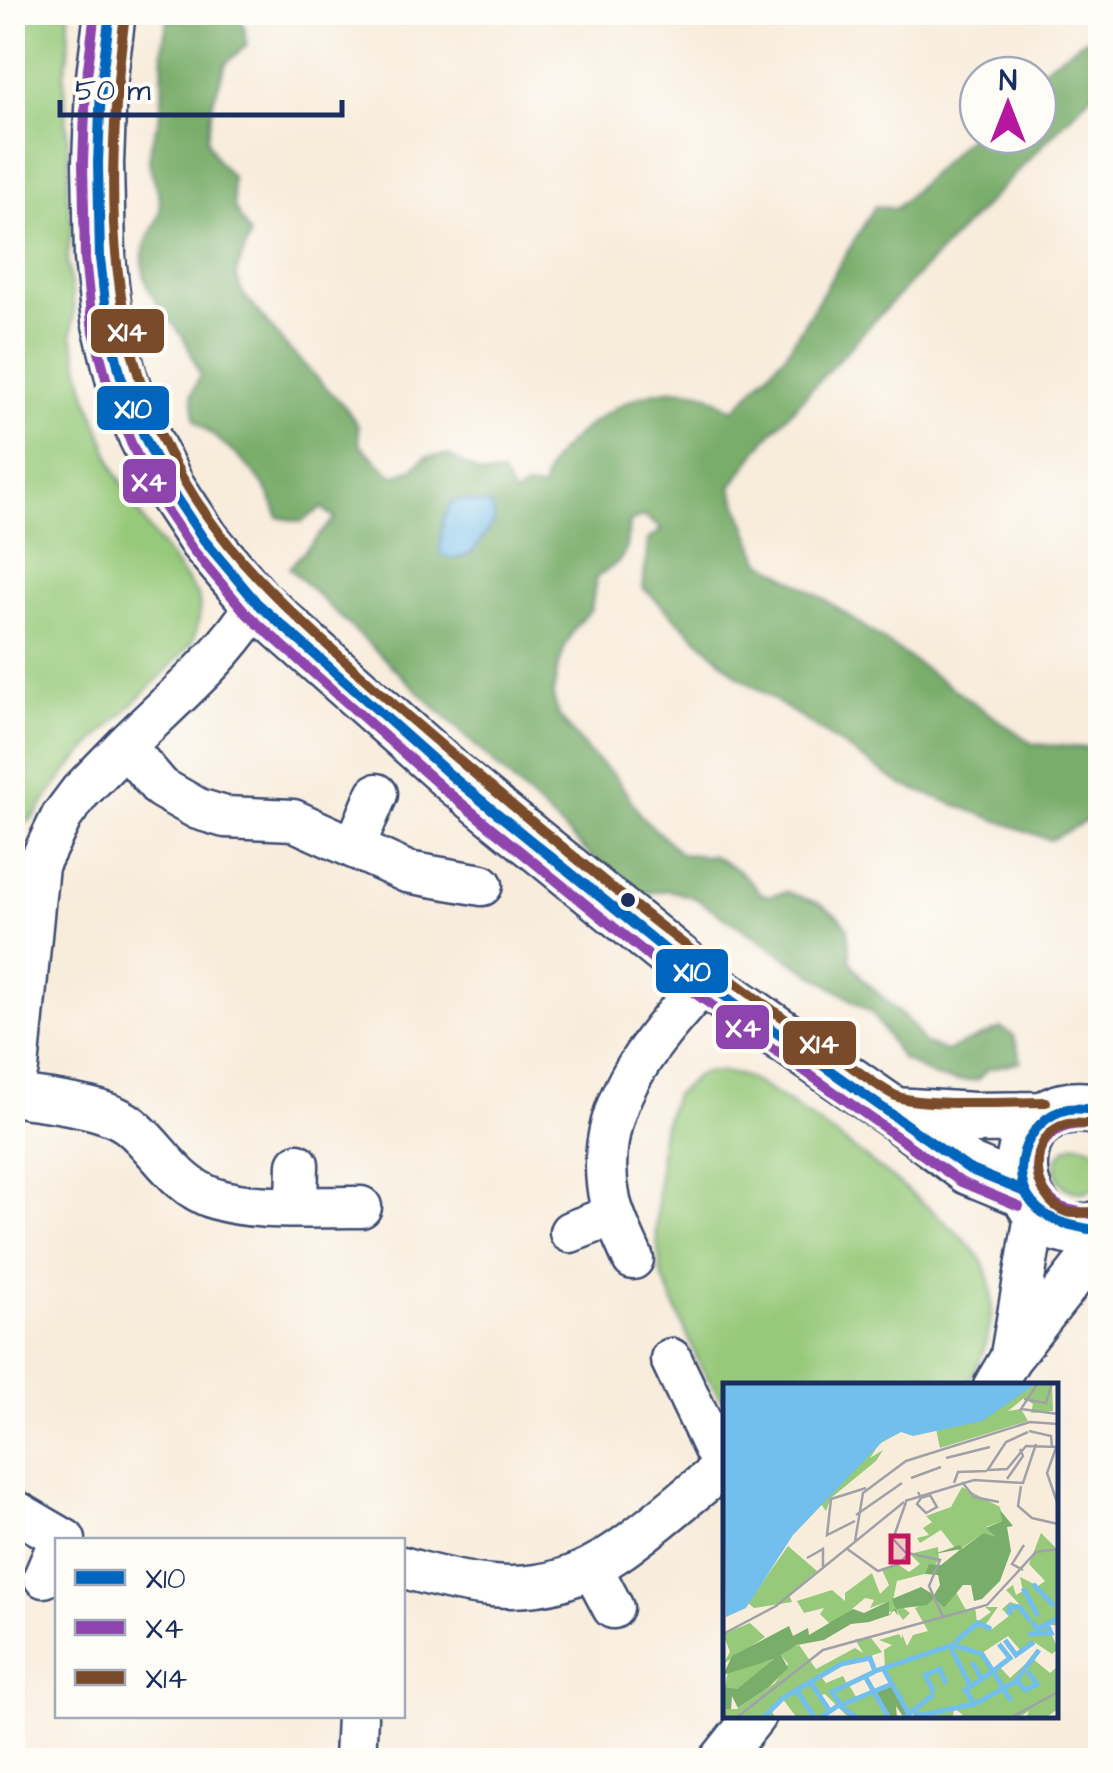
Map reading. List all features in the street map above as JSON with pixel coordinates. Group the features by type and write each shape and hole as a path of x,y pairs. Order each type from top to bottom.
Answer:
{"street":[{"path":"110,12 100,124 102,286 121,377 144,436 169,487 204,540 257,604 455,779 705,982 969,1169 1030,1201 1052,1222 1071,1228 1100,1226"},
{"path":"257,604 240,632 71,804 48,840 38,865 20,1054 12,1092 126,1122 182,1180 214,1198 250,1204 361,1206"},
{"path":"126,746 148,776 183,803 225,817 293,820 407,872 482,885"},
{"path":"354,848 377,794"},
{"path":"634,1259 614,1215 606,1161 608,1130 616,1102 660,1031 705,982"},
{"path":"1002,1372 1030,1201 1020,1172 1022,1151 1031,1132 1065,1108 1085,1106 1100,1110"},
{"path":"894,1113 1046,1118"},
{"path":"297,1205 298,1164"},
{"path":"570,1232 614,1215"},
{"path":"1002,1372 1100,1244"},
{"path":"671,1359 723,1466"},
{"path":"405,1568 448,1581 511,1589 549,1585 593,1570 723,1469"},
{"path":"12,1509 55,1546"},
{"path":"593,1570 614,1608"},
{"path":"355,1760 357,1718"},
{"path":"720,1760 753,1718"}],"green space":[{"path":"12,13 69,13 64,73 67,195 72,226 67,260 74,308 72,336 86,393 115,470 146,525 198,596 200,608 192,642 84,753 36,815 20,823 12,823"},
{"path":"186,13 237,13 244,27 247,45 226,63 213,101 207,139 216,159 232,177 234,207 250,236 236,273 241,291 286,346 346,408 358,426 360,445 393,476 411,470 426,457 448,455 482,475 502,474 513,495 526,488 542,489 551,463 567,445 600,417 639,397 680,390 701,392 734,410 787,352 875,206 895,209 958,148 958,155 1033,155 765,440 731,487 760,560 827,601 1033,744 1087,748 1100,741 1100,814 1050,840 902,785 737,675 643,588 648,540 662,529 643,516 630,522 625,552 619,561 596,578 591,610 575,627 564,649 553,695 558,715 589,753 616,777 641,816 681,854 713,856 739,871 761,893 769,896 787,892 837,915 847,927 851,962 863,979 913,1026 923,1043 946,1051 1001,1028 1014,1036 1021,1061 988,1069 977,1080 935,1077 902,1059 872,1013 695,898 669,890 632,895 289,568 335,518 322,508 301,522 278,517 273,501 255,475 195,420 192,394 200,375 183,338 152,295 145,278 142,259 160,211 149,154 161,109 166,28 170,16 174,21"},
{"path":"1100,29 1100,85 1058,129 1058,58"},
{"path":"701,1073 742,1076 794,1106 909,1192 969,1245 989,1277 992,1309 981,1357 968,1383 723,1383 723,1401 700,1366 661,1273 656,1231 661,1134 674,1095"},
{"path":"1080,1144 1097,1151 1104,1168 1097,1185 1080,1192 1063,1185 1056,1168 1063,1151"}],"water":[{"path":"463,500 492,506 495,521 473,551 451,558 440,554 443,519 453,502"}],"transit line":[{"name":"X4","path":"95,12 86,84 83,163 85,258 92,324 107,382 131,443 156,495 193,550 247,614 445,790 696,994 961,1182 1019,1206"},
{"name":"X10","path":"110,12 101,85 98,163 100,258 107,320 121,377 144,436 169,487 204,540 257,603 455,779 705,982 969,1169 1025,1192"},
{"name":"X14","path":"125,14 113,171 118,276 126,327 139,378 176,467 198,504 250,569 403,712 615,890 876,1084 896,1096 924,1102 1046,1102"},
{"name":"X10","path":"1089,1229 1056,1220 1038,1209 1022,1182 1021,1167 1024,1151 1040,1124 1072,1108 1100,1110"},
{"name":"X14","path":"1099,1211 1071,1213 1055,1205 1040,1182 1038,1167 1044,1140 1054,1130 1071,1123 1100,1125"},
{"name":"X4","path":"1092,1214 1052,1201 1040,1182 1037,1161 1045,1141 1058,1129 1100,1125"}]}
